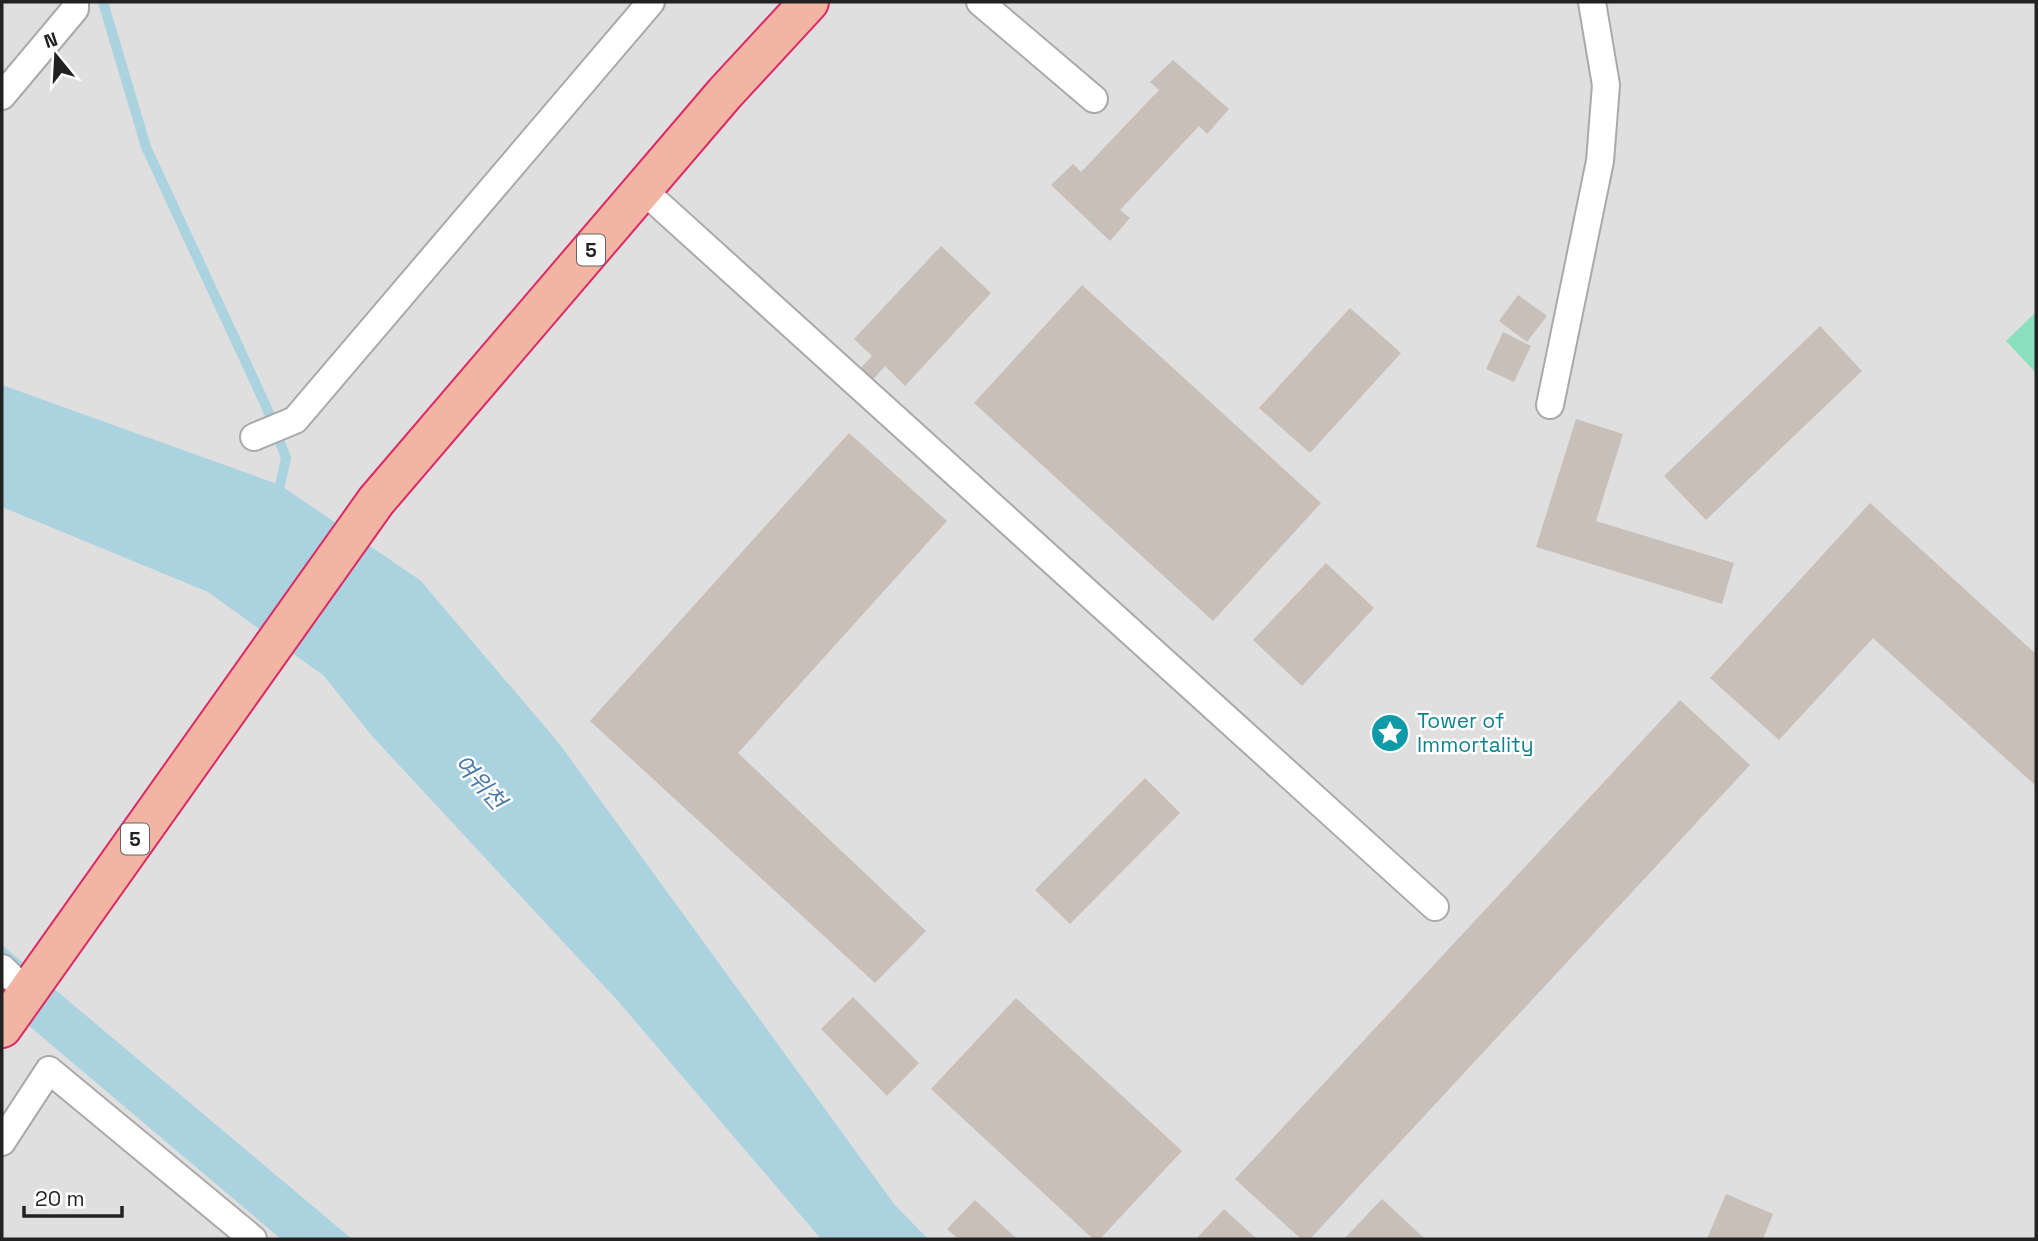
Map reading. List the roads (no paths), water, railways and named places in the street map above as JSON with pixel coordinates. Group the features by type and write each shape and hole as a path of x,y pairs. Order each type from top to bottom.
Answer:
{"highway":[{"name":"5","path":"2,1028 14,980 269,652 376,502 725,93 809,2"}],"street":[{"path":"6,85 75,9 75,2"},
{"path":"254,437 295,420 651,2"},
{"path":"980,2 1094,99"},
{"path":"1550,405 1600,161 1606,85 1592,2"},
{"path":"643,190 1435,907"},
{"path":"2,1142 50,1070 253,1239"}],"water":[{"name":"여위천","path":"2,385 280,485 420,580 558,742 894,1204 928,1239 821,1239 618,1001 372,736 324,676 208,592 2,507"},
{"path":"2,945 352,1239 281,1239 2,1003"}],"waterway":[{"path":"103,2 146,147 266,406 286,458 280,485"}],"place":[{"name":"Tower of Immortality","path":"1390,733"}]}
